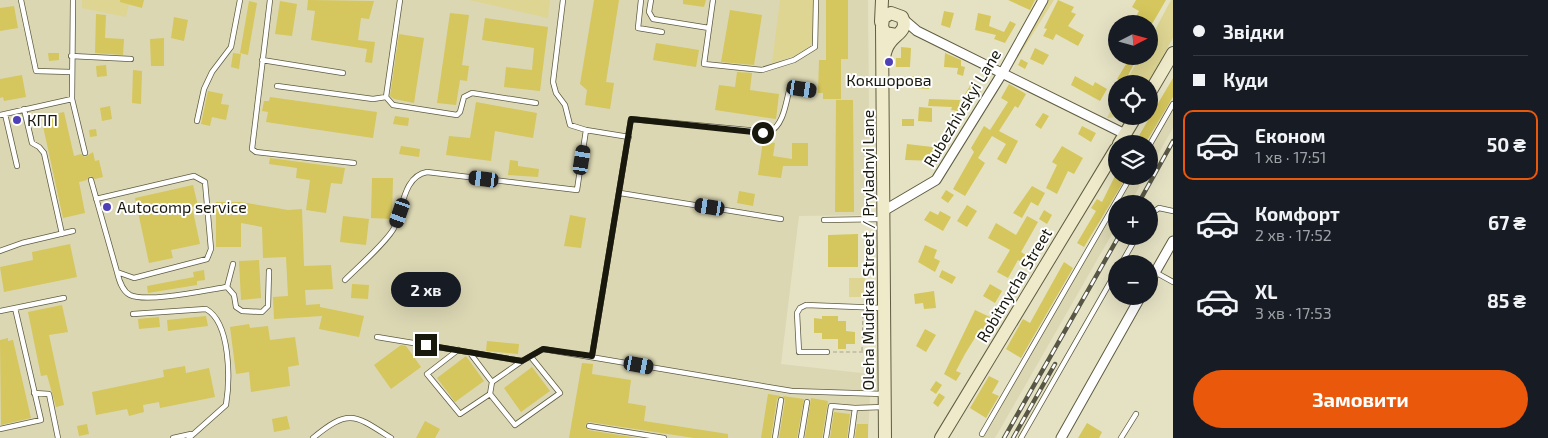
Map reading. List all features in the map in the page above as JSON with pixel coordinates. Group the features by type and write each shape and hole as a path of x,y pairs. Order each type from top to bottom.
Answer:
{"street":[{"path":"883,0 917,31 1003,72 1115,135"},
{"name":"Oleha Mudraka Street / Pryladnyi Lane","path":"883,0 885,438"},
{"name":"Rubezhivskyi Lane","path":"885,215 936,180 1003,72 1043,0"},
{"path":"900,16 887,14 882,25 889,35 917,31"},
{"path":"882,62 888,46 905,25 900,16"},
{"path":"1158,79 1173,53"},
{"name":"Robitnycha Street","path":"941,438 1108,162"},
{"path":"1158,267 1173,241"},
{"path":"1062,438 1136,305"}],"lane":[{"path":"21,0 36,71 71,72"},
{"path":"73,0 72,99 85,154"},
{"path":"197,121 204,89 212,72 231,47 240,0"},
{"path":"270,0 252,149 256,152 354,163"},
{"path":"400,0 386,97 393,105 457,115 460,112 464,97 472,93 536,103"},
{"path":"563,0 553,82 556,93 565,105 570,124 586,130 629,137"},
{"path":"641,0 638,28 662,32"},
{"path":"651,0 649,12 653,19 709,28"},
{"path":"713,0 704,64 762,70 794,60 815,47 816,0"},
{"path":"71,56 130,60"},
{"path":"262,60 343,73"},
{"path":"277,86 373,99 386,97"},
{"path":"592,356 631,119 769,132 774,130 780,122 790,87 813,91"},
{"path":"17,166 2,114 72,99"},
{"path":"1155,135 1173,104"},
{"path":"24,109 32,143 39,146 44,153 62,234"},
{"path":"345,280 395,228 410,182 418,174 428,172 577,190 586,130"},
{"path":"96,199 194,176 205,182 211,249 207,259 134,278 117,272"},
{"path":"91,180 122,288 130,295 150,298 227,287"},
{"path":"982,434 1126,185"},
{"path":"620,193 781,219"},
{"path":"1158,209 1173,211"},
{"path":"824,220 885,215"},
{"path":"0,251 22,242 73,231"},
{"path":"227,287 233,264"},
{"path":"227,287 234,295 236,307 242,312 262,312 268,306 269,271"},
{"path":"1158,274 1173,282"},
{"path":"1021,438 1108,286"},
{"path":"0,311 64,298"},
{"path":"827,352 799,352 797,313 800,308 806,305 884,308"},
{"path":"0,429 41,420 15,308"},
{"path":"133,314 206,309 215,314 222,328 230,380 226,405 190,436 173,438"},
{"path":"377,337 522,361"},
{"path":"458,350 427,374 460,414 490,394 492,382 543,349 792,391 885,400"},
{"path":"470,353 492,382"},
{"path":"490,394 515,425 560,393 531,357"},
{"path":"34,392 49,394 58,438"},
{"path":"775,438 781,400"},
{"path":"826,438 831,406 855,408 885,400"},
{"path":"801,438 807,402"},
{"path":"851,438 855,408"},
{"path":"1121,438 1136,414"},
{"path":"313,438 342,419 358,417 391,438"},
{"path":"589,426 664,438"}],"path":[{"path":"862,352 863,307"},
{"path":"827,352 874,352"}],"shaded area":[{"path":"0,0 868,0 870,215 799,216 781,364 871,374 868,438 0,438"},
{"path":"82,0 130,0 126,17 82,8"},
{"path":"469,0 550,0 548,18"},
{"path":"780,0 813,0 812,45 794,56 772,63"},
{"path":"1046,0 1054,0 1012,67 1010,66"},
{"path":"1171,0 1173,0 1173,38 1158,65 1158,24"},
{"path":"1135,65 1158,65 1152,75 1130,75"},
{"path":"1173,108 1173,128 1158,154 1158,135"},
{"path":"1129,185 1140,185 1135,195 1123,195"},
{"path":"1108,221 1108,241 995,438 983,438"},
{"path":"849,278 865,278 864,297 849,297"}],"building":[{"path":"120,0 144,0 142,8 120,2"},
{"path":"308,0 374,1 369,19 361,18 358,40 375,42 372,63 365,62 367,49 311,40 315,11 307,10"},
{"path":"594,0 619,0 606,82 614,83 610,109 585,105 587,90 580,84"},
{"path":"683,0 706,0 704,7 683,4"},
{"path":"826,0 848,0 848,59 841,59 841,99 823,99 823,93 818,93 819,60 826,60"},
{"path":"1008,0 1035,0 1030,10"},
{"path":"1058,0 1074,7 1071,12 1076,14 1068,26 1084,35 1078,46 1056,34 1053,40 1043,36 1047,29 1044,28"},
{"path":"1136,0 1166,0 1157,15 1137,15 1139,11 1132,7"},
{"path":"249,1 257,3 248,55 240,53"},
{"path":"280,1 297,4 292,36 275,34"},
{"path":"14,6 18,28 0,31 0,8"},
{"path":"730,10 762,15 754,65 721,62"},
{"path":"944,11 954,13 950,28 941,25"},
{"path":"450,13 469,15 462,65 469,66 467,81 460,80 456,105 437,103"},
{"path":"978,13 991,16 989,26 1004,32 1010,21 1016,24 1005,43 994,39 996,35 975,30"},
{"path":"96,14 106,15 105,38 124,39 123,55 95,53"},
{"path":"174,17 188,20 184,41 171,38"},
{"path":"485,18 548,27 540,91 504,87 506,67 532,70 534,48 482,40"},
{"path":"399,34 424,38 414,103 394,99 390,96"},
{"path":"164,38 164,66 151,66 150,39"},
{"path":"656,43 699,50 696,67 653,60"},
{"path":"901,47 911,48 910,67 896,67 896,58 901,58"},
{"path":"1035,48 1049,55 1043,65 1030,59"},
{"path":"48,53 59,53 59,60 49,61"},
{"path":"233,53 241,54 239,69 231,67"},
{"path":"945,53 961,60 961,66 965,67 963,76 957,74 958,68 944,67"},
{"path":"1021,59 1028,63 1025,69 1018,65"},
{"path":"106,65 107,76 97,77 96,66"},
{"path":"1126,65 1133,65 1128,75 1119,75"},
{"path":"133,70 142,71 141,104 132,103"},
{"path":"737,72 752,73 750,90 779,94 776,119 715,110 719,85 735,87"},
{"path":"22,75 26,97 4,101 3,97 0,98 0,79"},
{"path":"912,76 930,77 929,89 915,88 915,84 912,84"},
{"path":"1075,76 1093,86 1095,82 1107,89 1100,101 1071,85"},
{"path":"1173,78 1173,97 1158,122 1158,103"},
{"path":"971,84 982,90 976,100 965,94"},
{"path":"1009,84 1026,94 1018,108 1015,106 999,131 1018,141 1006,164 997,159 1006,144 992,136 978,158 985,163 965,196 953,189 974,152 971,148 984,126 990,130 1008,102 1001,98"},
{"path":"208,91 223,94 221,104 229,105 226,120 212,117 210,126 201,124"},
{"path":"270,97 377,112 373,138 266,122 268,112 262,111 264,101 269,101"},
{"path":"929,99 960,100 958,111 951,110 952,107 928,106"},
{"path":"836,100 853,100 854,212 835,212"},
{"path":"476,102 537,113 533,138 495,131 491,161 446,155 449,136 470,138"},
{"path":"110,106 112,119 102,121 100,108"},
{"path":"919,107 932,108 932,122 918,121"},
{"path":"64,112 74,156 81,154 85,157 93,152 95,161 99,160 103,177 95,179 90,176 87,180 79,182 85,213 63,218 41,117"},
{"path":"1043,113 1049,116 1041,129 1035,125"},
{"path":"395,116 409,118 408,126 393,124"},
{"path":"902,119 914,119 914,126 902,126"},
{"path":"1145,125 1156,125 1150,135 1139,135"},
{"path":"1082,126 1096,133 1091,142 1078,134"},
{"path":"96,129 97,136 90,137 89,130"},
{"path":"763,141 775,143 773,156 792,159 792,143 808,143 808,166 783,166 781,178 758,175"},
{"path":"907,144 941,148 938,161 905,160"},
{"path":"401,146 420,149 419,157 399,154"},
{"path":"1062,146 1083,158 1074,174 1068,171 1057,194 1046,188 1057,165 1052,162"},
{"path":"270,158 345,168 342,184 331,183 326,213 306,210 310,180 296,178 297,168 269,164"},
{"path":"510,160 518,161 518,166 539,169 538,177 508,175"},
{"path":"372,178 393,178 392,219 371,218"},
{"path":"193,185 198,206 192,207 200,244 171,250 173,258 149,263 135,198"},
{"path":"1110,185 1122,185 1116,195 1108,195 1108,207 1084,247 1077,243 1096,211 1091,208 1097,199 1102,202"},
{"path":"1032,186 1045,193 1038,206 1031,202 1022,218 1013,213"},
{"path":"946,190 954,195 948,203 941,198"},
{"path":"739,191 755,194 753,206 737,203"},
{"path":"216,202 241,202 288,210 302,209 304,266 331,265 333,289 305,290 306,305 320,304 320,307 364,316 359,337 319,329 322,316 274,319 273,297 288,296 286,257 263,258 262,227 241,223 241,247 216,247"},
{"path":"967,205 977,211 967,227 957,221"},
{"path":"1044,210 1052,215 1047,224 1039,219"},
{"path":"930,211 938,215 940,211 951,217 943,231 924,220"},
{"path":"570,215 586,218 581,248 564,246"},
{"path":"343,216 369,219 366,245 340,242"},
{"path":"1027,216 1038,222 1021,252 1034,260 1030,267 1018,260 1008,278 997,272 1010,250 988,238 996,223 1016,235"},
{"path":"858,234 858,267 828,267 828,235"},
{"path":"70,244 77,277 4,292 0,267 33,260 32,252"},
{"path":"925,245 937,250 934,258 940,261 935,272 918,262"},
{"path":"259,260 261,298 241,300 239,261"},
{"path":"1064,262 1073,268 1021,358 1006,349 1023,319 1030,323"},
{"path":"204,270 205,280 197,281 197,285 148,293 147,286 194,277 193,272"},
{"path":"942,270 956,277 952,284 939,277"},
{"path":"352,284 369,285 368,299 351,298"},
{"path":"990,284 1002,291 995,303 983,296"},
{"path":"934,291 936,308 924,309 923,303 915,304 914,294"},
{"path":"62,305 68,332 49,335 64,405 56,407 47,375 41,376 28,312"},
{"path":"975,310 992,318 986,330 981,328 965,354 956,371 961,373 956,381 944,374"},
{"path":"206,316 208,326 168,331 167,320"},
{"path":"822,316 838,316 838,321 846,321 846,331 855,332 855,344 846,344 846,349 838,349 838,339 822,339 822,333 814,333 814,318 822,319"},
{"path":"159,317 160,327 139,329 138,319"},
{"path":"249,324 250,328 268,326 270,340 295,337 299,365 288,367 290,386 251,392 249,372 236,374 230,327"},
{"path":"925,329 936,335 926,352 916,346"},
{"path":"8,338 8,341 13,340 31,418 1,425 0,340"},
{"path":"487,341 519,344 518,354 486,351"},
{"path":"401,345 406,346 421,367 391,389 374,365"},
{"path":"466,356 484,381 455,402 437,378"},
{"path":"582,363 593,364 592,374 631,380 628,403 646,406 644,421 728,434 728,438 694,438 589,422 585,425 588,430 638,438 569,438"},
{"path":"185,366 186,373 209,368 215,397 160,408 159,402 143,405 144,412 129,416 127,409 96,415 92,392 164,377 163,370"},
{"path":"532,367 550,391 521,412 504,388"},
{"path":"989,376 999,381 992,393 999,396 986,418 970,408"},
{"path":"936,381 942,385 936,394 930,390"},
{"path":"939,393 945,397 938,407 933,403"},
{"path":"768,394 781,396 777,399 771,438 761,438"},
{"path":"783,396 804,399 797,438 779,438 785,401"},
{"path":"811,398 828,401 822,438 805,438"},
{"path":"834,412 850,414 847,438 830,438"},
{"path":"287,416 290,429 274,432 272,419"},
{"path":"425,421 440,429 435,438 416,438"},
{"path":"1087,423 1102,432 1099,438 1078,438"},
{"path":"87,424 89,434 79,436 77,426"},
{"path":"857,424 868,424 868,438 855,438"}],"railway":[{"path":"1143,195 1173,141"},
{"path":"1004,438 1114,245"},
{"path":"1013,438 1055,364"}],"place":[{"name":"Кокшорова","path":"889,62"},
{"name":"КПП","path":"17,120"},
{"name":"Autocomp service","path":"107,207"}],"route":[{"path":"426,345 522,361 543,349 592,356 631,119 763,133"}]}
